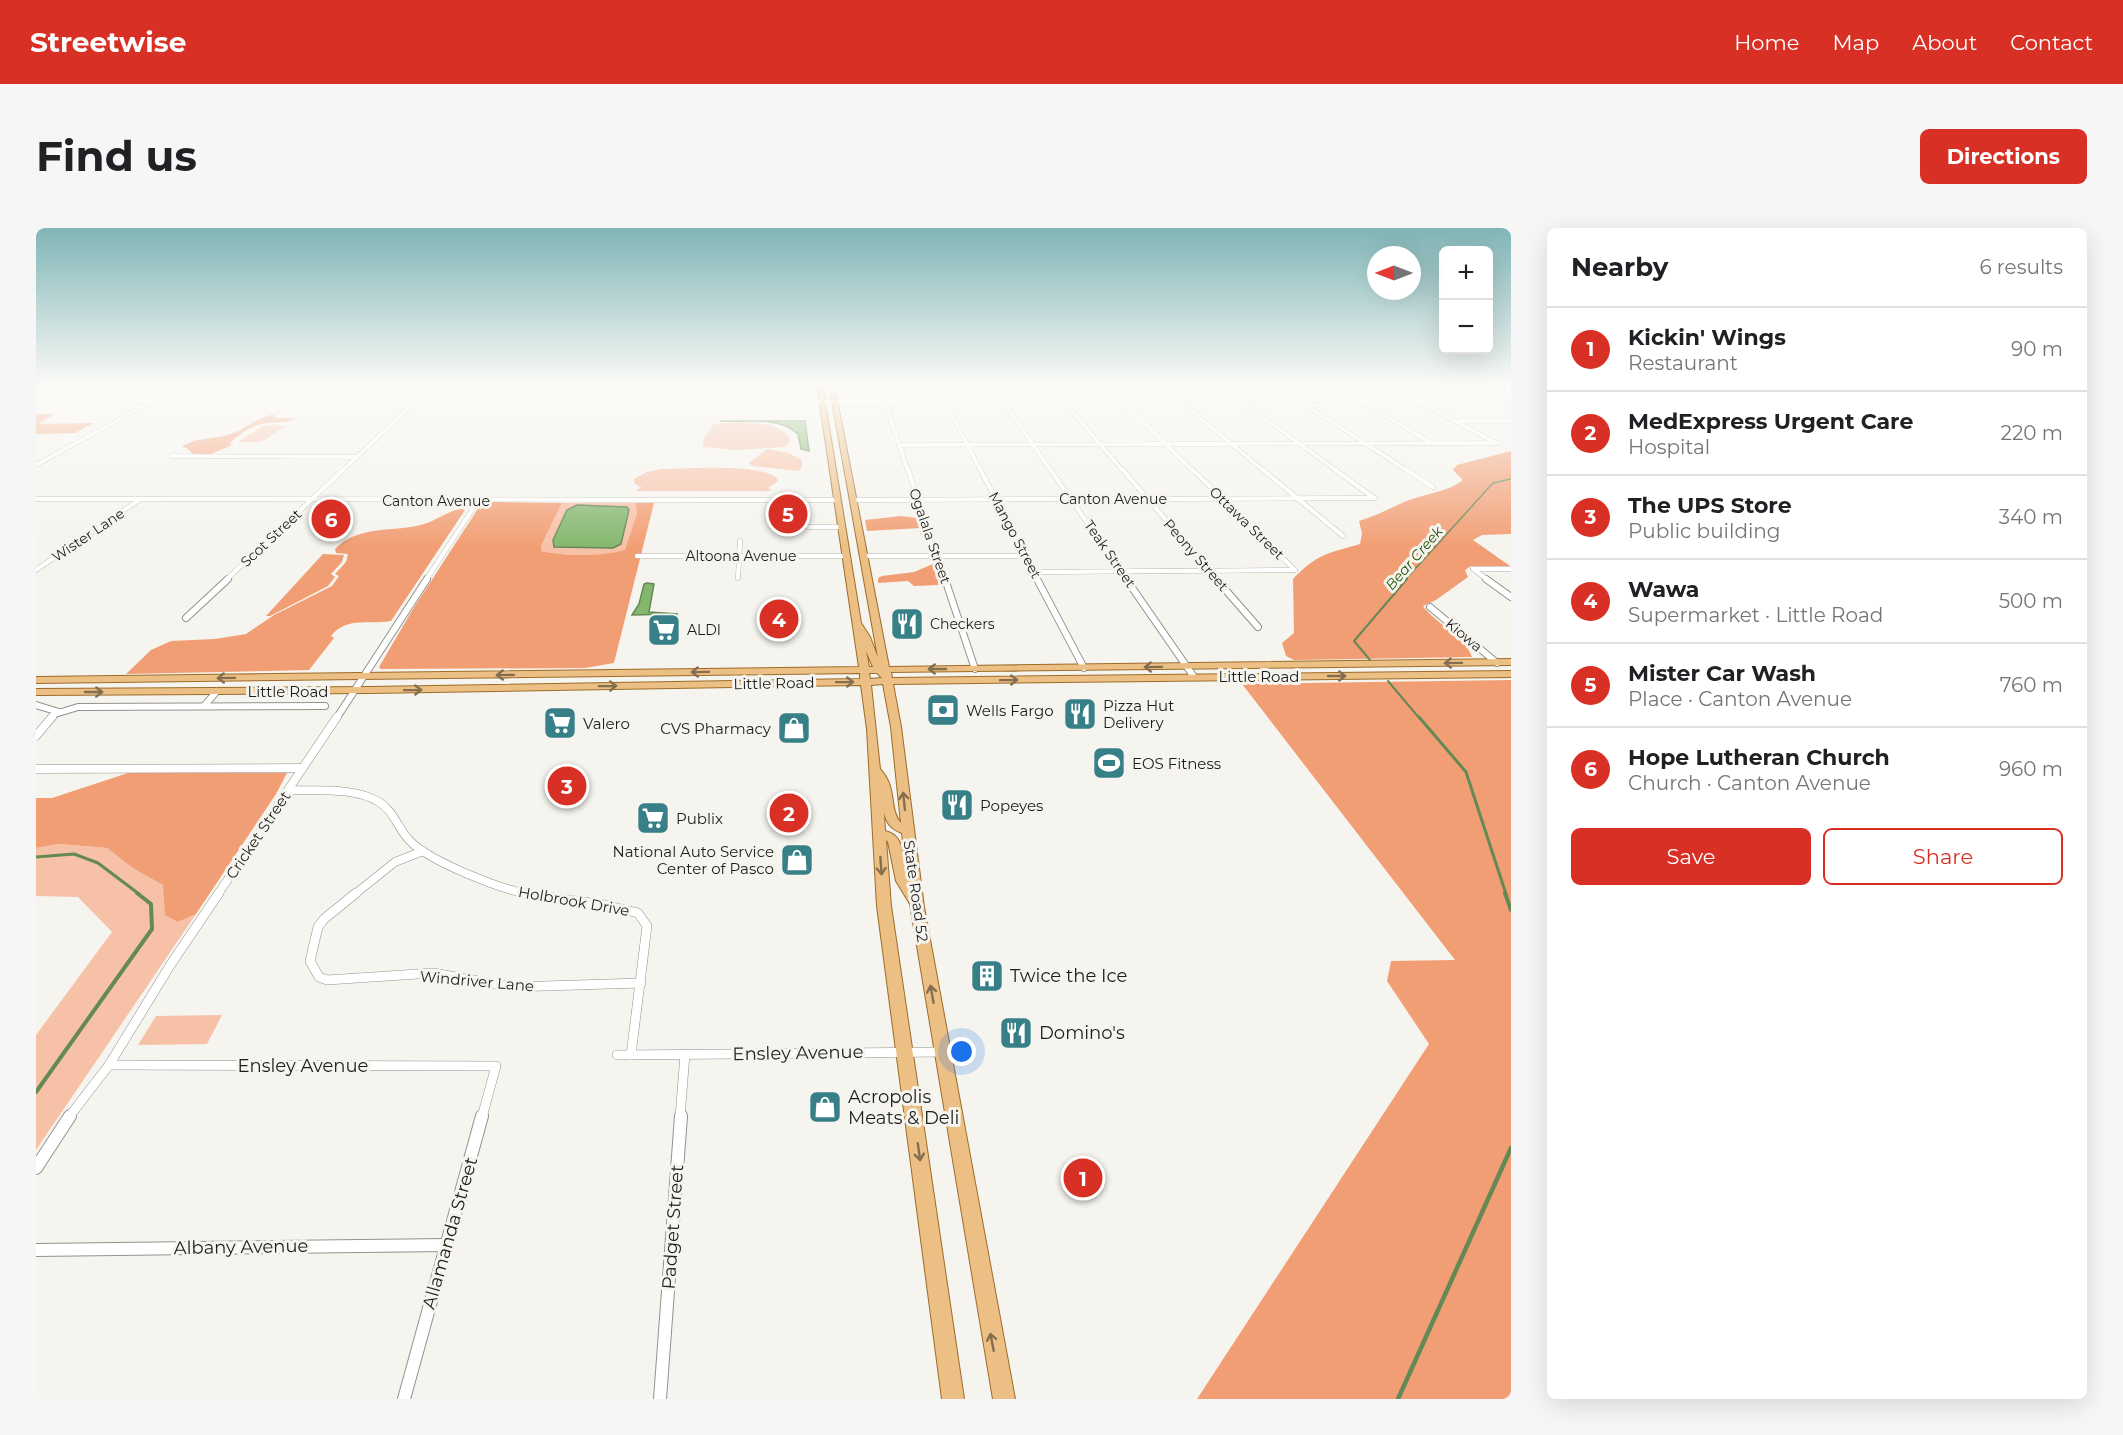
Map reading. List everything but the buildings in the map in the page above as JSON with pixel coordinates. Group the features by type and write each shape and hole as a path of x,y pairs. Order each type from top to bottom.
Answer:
{"main road":[{"name":"State Road 52","path":"827,439 865,675 884,906 953,1399"},
{"name":"State Road 52","path":"841,439 896,727 916,902 1004,1399"},
{"path":"832,472 839,476 844,495 852,500"},
{"path":"837,501 844,503 847,514 859,534"},
{"path":"845,556 862,552"},
{"path":"845,556 856,562 862,580 869,587"},
{"path":"856,622 866,636 872,661 884,673"},
{"name":"Little Road","path":"36,692 355,690 865,675 975,669 1511,662"},
{"name":"Little Road","path":"36,680 363,676 865,675 884,673 1194,676 1511,674"},
{"path":"874,770 882,775 886,782 891,821 898,830 908,831"},
{"path":"879,834 889,836 894,840 902,882 916,902"}],"street":[{"path":"36,465 85,439"},
{"name":"Scot Street","path":"186,618 376,439"},
{"name":"Ogalala Street","path":"897,439 975,669"},
{"name":"Mango Street","path":"965,439 1084,668"},
{"name":"Teak Street","path":"1030,439 1194,676"},
{"name":"Peony Street","path":"1096,439 1257,627"},
{"name":"Ottawa Street","path":"1162,439 1295,570 1209,571"},
{"path":"1226,439 1343,536"},
{"path":"1293,439 1300,444"},
{"path":"1358,439 1433,487"},
{"path":"1423,439 1432,444"},
{"path":"900,446 1498,443 1489,439"},
{"name":"Canton Avenue","path":"852,500 1375,498 1300,444"},
{"path":"171,456 357,457"},
{"name":"Canton Avenue","path":"36,499 837,501"},
{"name":"Wister Lane","path":"36,570 140,500"},
{"name":"Cricket Street","path":"36,1168 75,1108 109,1065 171,964 289,790 478,501"},
{"path":"808,527 841,527"},
{"path":"738,578 740,541"},
{"path":"862,552 937,556 1026,556"},
{"name":"Altoona Avenue","path":"637,556 845,556"},
{"path":"1511,569 1473,569 1511,597"},
{"path":"1034,572 1209,571"},
{"name":"Kiowa","path":"1430,607 1497,663"},
{"path":"204,706 217,691"},
{"path":"36,705 59,712"},
{"path":"36,736 59,712 78,707 325,706"},
{"path":"36,769 303,768"},
{"name":"Holbrook Drive","path":"289,790 333,792 371,798 389,810 410,840 423,851 502,887 532,897 613,906 638,912 647,926 631,1055"},
{"name":"Windriver Lane","path":"423,851 395,862 324,919 318,927 310,961 319,977 327,980 343,980 433,973 512,987 641,983"},
{"name":"Ensley Avenue","path":"617,1055 943,1052"},
{"name":"Padget Street","path":"660,1399 685,1054"},
{"name":"Ensley Avenue","path":"109,1065 496,1066"},
{"name":"Allamanda Street","path":"404,1399 496,1066"},
{"name":"Albany Avenue","path":"36,1250 447,1245"}],"shaded area":[{"path":"235,439 230,443 232,445 209,455 194,455 187,448 182,447 198,440"},
{"path":"243,439 266,439 261,442 238,442"},
{"path":"704,439 789,439 790,442 785,447 736,450 703,447"},
{"path":"799,439 807,439 809,451 801,449"},
{"path":"767,449 789,453 802,460 802,467 799,471 752,466 749,463"},
{"path":"1511,451 1511,534 1482,535 1473,540 1510,566 1471,566 1465,570 1468,577 1436,600 1423,606 1464,643 1472,657 1294,660 1286,656 1282,643 1294,633 1293,579 1302,570 1316,559 1360,544 1362,533 1359,521 1409,500 1449,488 1463,480 1453,470 1457,465"},
{"path":"662,469 743,469 772,475 778,481 768,488 771,489 770,491 636,491 642,488 635,484 634,479 647,472"},
{"path":"491,502 562,503 541,546 541,551 583,555 625,550 637,513 635,503 654,503 614,663 585,668 381,669 379,667 413,609 481,504"},
{"path":"562,503 635,503 637,513 625,551 583,555 541,551 541,546"},
{"path":"577,505 627,507 629,510 621,544 613,548 554,547 553,540 567,510"},
{"path":"462,509 465,510 391,621 359,622 337,630 331,636 334,638 309,670 126,674 151,650 171,641 215,639 246,634 274,615 332,586 339,576 335,574 346,562 348,554 336,553 335,549 344,541 366,532 413,527"},
{"path":"901,516 917,518 921,528 867,531 865,520"},
{"path":"323,554 344,555 342,562 331,574 335,577 328,586 266,616"},
{"path":"933,564 939,585 914,586 908,581 878,583 878,578 882,576 914,572"},
{"path":"644,584 654,584 649,612 678,614 632,615 639,604"},
{"path":"1511,680 1511,1399 1197,1399 1429,1044 1387,981 1391,961 1455,960 1242,684"},
{"path":"128,773 287,773 276,794 196,914 178,922 165,915 163,885 134,869 107,848 59,844 36,848 36,798 52,798"},
{"path":"59,844 107,848 134,869 163,885 178,922 196,914 36,1150 36,1035 112,932 78,897 36,896 36,848"},
{"path":"222,1015 207,1044 138,1045 156,1016"}],"waterway":[{"name":"Bear Creek","path":"1405,580 1493,483 1511,479"},
{"name":"Bear Creek","path":"1370,660 1354,641 1407,579"},
{"path":"1388,681 1420,719"},
{"path":"1419,717 1466,772 1506,894"},
{"path":"36,857 74,854 98,863 139,894"},
{"path":"36,1092 152,929 151,904 137,893"},
{"path":"1505,893 1511,910"},
{"path":"1398,1399 1511,1148"}],"place":[{"name":"Mister Car Wash","path":"788,514"},
{"name":"Hope Lutheran Church","path":"331,519"},
{"name":"Wawa","path":"779,619"},
{"name":"Checkers","path":"907,624"},
{"name":"ALDI","path":"664,630"},
{"name":"Wells Fargo","path":"943,710"},
{"name":"Pizza Hut Delivery","path":"1080,714"},
{"name":"Valero","path":"560,723"},
{"name":"CVS Pharmacy","path":"794,728"},
{"name":"EOS Fitness","path":"1109,763"},
{"name":"The UPS Store","path":"567,786"},
{"name":"Popeyes","path":"957,805"},
{"name":"MedExpress Urgent Care","path":"789,813"},
{"name":"Publix","path":"653,818"},
{"name":"National Auto Service Center of Pasco","path":"797,860"},
{"name":"Twice the Ice","path":"987,976"},
{"name":"Domino's","path":"1016,1033"},
{"name":"Acropolis Meats & Deli","path":"825,1107"},
{"name":"Kickin' Wings","path":"1083,1178"}]}
